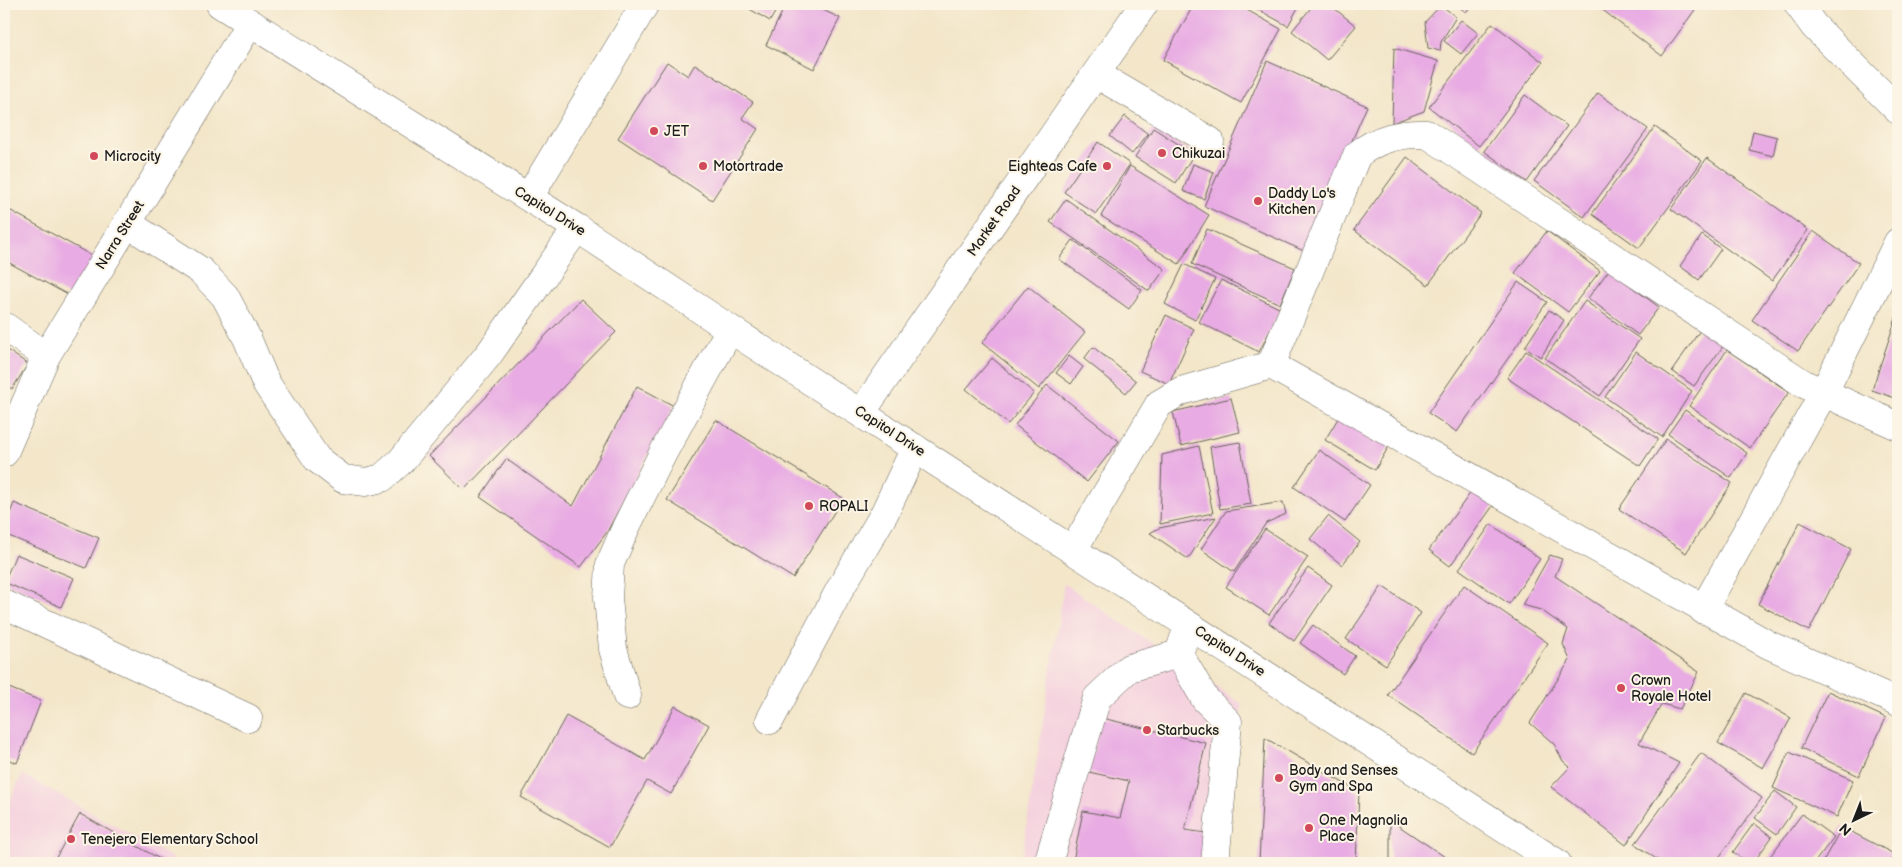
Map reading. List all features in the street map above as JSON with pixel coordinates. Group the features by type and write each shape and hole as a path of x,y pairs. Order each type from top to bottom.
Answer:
{"street":[{"name":"Capitol Drive","path":"220,4 577,228 730,329 1557,863"},
{"path":"529,198 645,4"},
{"name":"Market Road","path":"861,413 1144,4"},
{"path":"1798,4 1814,26 1898,110"},
{"name":"Narra Street","path":"4,453 46,356 250,23"},
{"path":"1096,74 1210,141"},
{"path":"1271,365 1357,155 1372,143 1409,133 1427,134 1804,384 1898,426"},
{"path":"127,223 201,271 225,296 247,338 266,383 317,459 343,479 366,482 382,478 407,454 489,354 577,228"},
{"path":"1703,610 1824,392 1898,242"},
{"path":"4,326 46,356"},
{"path":"627,696 614,649 608,598 610,564 659,461 730,329"},
{"path":"1073,550 1159,404 1181,391 1271,365 1703,610 1769,645 1898,702"},
{"path":"770,720 840,588 884,514 915,448"},
{"path":"4,604 248,718"},
{"path":"1189,625 1179,654 1205,699 1228,722 1215,863"},
{"path":"1048,863 1098,698 1129,668 1179,654"}],"shaded area":[{"path":"1064,584 1242,704 1223,863 1021,863"},
{"name":"Tenejero Elementary School","path":"22,774 181,863 4,863 4,814"}],"building":[{"path":"741,4 780,4 770,21"},
{"path":"786,4 810,4 840,18 814,69 766,45"},
{"path":"1194,4 1236,4 1281,29 1241,103 1163,60"},
{"path":"1248,4 1300,4 1288,26"},
{"path":"1314,4 1329,4 1356,26 1327,60 1292,31"},
{"path":"1455,4 1473,4 1466,12"},
{"path":"1595,4 1699,4 1662,56"},
{"path":"1441,5 1456,17 1441,42 1440,51 1428,48 1425,22"},
{"path":"1461,20 1478,33 1461,54 1444,41"},
{"path":"1492,23 1543,62 1479,146 1429,107"},
{"path":"1394,48 1438,61 1424,111 1392,123"},
{"path":"1267,61 1367,106 1304,251 1204,206"},
{"path":"667,62 688,76 695,64 753,102 742,118 758,129 712,200 618,138"},
{"path":"1598,93 1648,129 1584,217 1534,181"},
{"path":"1525,95 1567,126 1527,182 1484,151"},
{"path":"1125,116 1148,134 1132,154 1110,136"},
{"path":"1655,127 1702,161 1639,248 1592,214"},
{"path":"1153,128 1194,154 1176,183 1135,157"},
{"path":"1753,131 1777,137 1773,156 1749,150"},
{"path":"1098,142 1130,164 1096,214 1064,192"},
{"path":"1407,157 1481,213 1428,285 1354,230"},
{"path":"1707,158 1808,230 1772,281 1671,209"},
{"path":"1193,164 1214,172 1204,199 1183,191"},
{"path":"1130,166 1209,215 1179,264 1101,216"},
{"path":"1066,199 1165,269 1149,291 1050,222"},
{"path":"4,207 96,258 70,296 4,260"},
{"path":"1207,229 1295,268 1280,304 1192,264"},
{"path":"1547,231 1600,271 1568,312 1515,273"},
{"path":"1813,231 1859,263 1798,351 1752,320"},
{"path":"1702,235 1721,249 1699,280 1680,266"},
{"path":"1073,240 1142,290 1129,309 1059,259"},
{"path":"1184,264 1215,279 1195,320 1165,304"},
{"path":"1609,270 1659,307 1638,335 1588,298"},
{"path":"1221,280 1281,309 1259,352 1199,322"},
{"path":"1518,282 1547,302 1457,432 1428,413"},
{"path":"1028,286 1085,332 1039,389 982,343"},
{"path":"581,299 616,332 464,490 429,456"},
{"path":"1585,301 1640,339 1600,396 1545,358"},
{"path":"1549,310 1564,320 1541,357 1525,347"},
{"path":"1898,312 1898,399 1872,390"},
{"path":"1166,315 1194,329 1169,384 1140,371"},
{"path":"1701,329 1724,345 1694,386 1672,371"},
{"path":"1093,347 1136,381 1126,393 1084,359"},
{"path":"4,348 28,364 12,389 4,383"},
{"path":"1727,350 1789,392 1750,448 1689,406"},
{"path":"1526,351 1658,439 1640,466 1507,378"},
{"path":"1636,352 1692,391 1662,437 1605,397"},
{"path":"1069,356 1083,367 1071,384 1056,373"},
{"path":"992,358 1034,393 1008,424 966,389"},
{"path":"1047,385 1119,441 1087,482 1015,425"},
{"path":"637,386 674,406 607,532 581,567 480,497 506,459 573,506"},
{"path":"1231,398 1240,432 1181,446 1173,412"},
{"path":"1343,410 1392,441 1375,470 1325,440"},
{"path":"1685,410 1747,453 1731,478 1668,434"},
{"path":"716,420 843,498 793,578 667,500"},
{"path":"1666,439 1732,483 1686,553 1619,509"},
{"path":"1240,442 1251,504 1220,509 1210,447"},
{"path":"1199,446 1213,513 1160,524 1162,455"},
{"path":"1319,450 1370,485 1345,522 1294,487"},
{"path":"1474,488 1495,503 1450,566 1429,550"},
{"path":"1283,502 1286,514 1266,523 1234,572 1201,549 1226,511"},
{"path":"14,503 99,538 86,568 4,534 4,529"},
{"path":"1328,516 1360,542 1342,565 1310,539"},
{"path":"1216,517 1188,559 1150,533 1159,528"},
{"path":"1800,522 1851,549 1809,631 1758,604"},
{"path":"1491,524 1540,559 1509,604 1459,569"},
{"path":"1265,529 1308,557 1269,615 1226,587"},
{"path":"16,554 74,578 61,607 4,582"},
{"name":"Crown Royale Hotel","path":"1550,555 1562,559 1555,576 1699,672 1680,709 1662,704 1639,743 1679,763 1626,845 1551,787 1570,767 1563,761 1554,744 1530,723 1570,660 1563,644 1568,629 1541,610 1522,605"},
{"path":"1308,568 1332,585 1294,641 1269,623"},
{"path":"1464,585 1548,643 1472,753 1388,695"},
{"path":"1382,586 1421,613 1386,665 1346,639"},
{"path":"1313,625 1355,656 1343,674 1300,643"},
{"path":"4,686 41,701 17,763 4,758"},
{"path":"1828,691 1886,718 1859,776 1801,748"},
{"path":"1746,693 1791,718 1763,768 1718,743"},
{"path":"675,706 709,725 671,794 647,781 610,847 521,797 566,716 645,760"},
{"path":"1102,718 1206,743 1185,830 1206,833 1201,863 1086,863 1073,861 1083,811 1120,818 1129,781 1089,772"},
{"name":"One Magnolia Place","path":"1265,738 1359,792 1356,863 1259,863"},
{"path":"1789,752 1853,780 1837,817 1773,788"},
{"path":"1701,753 1762,798 1715,863 1662,863 1635,844"},
{"path":"1775,791 1796,807 1777,834 1755,818"},
{"path":"80,814 167,863 53,863"},
{"path":"1802,814 1834,837 1814,863 1765,863"},
{"path":"1390,820 1454,863 1390,863"},
{"path":"1754,823 1772,837 1753,863 1748,863 1733,852"},
{"path":"1842,827 1894,854 1890,863 1822,863"},
{"path":"4,858 13,863 4,863"}],"place":[{"name":"JET","path":"654,131"},
{"name":"Chikuzai","path":"1162,153"},
{"name":"Microcity","path":"94,156"},
{"name":"Motortrade","path":"703,166"},
{"name":"Eighteas Cafe","path":"1107,166"},
{"name":"Daddy Lo's Kitchen","path":"1258,201"},
{"name":"ROPALI","path":"809,506"},
{"name":"Crown Royale Hotel","path":"1621,688"},
{"name":"Starbucks","path":"1147,730"},
{"name":"Body and Senses Gym and Spa","path":"1279,778"},
{"name":"One Magnolia Place","path":"1309,828"},
{"name":"Tenejero Elementary School","path":"71,839"}]}
